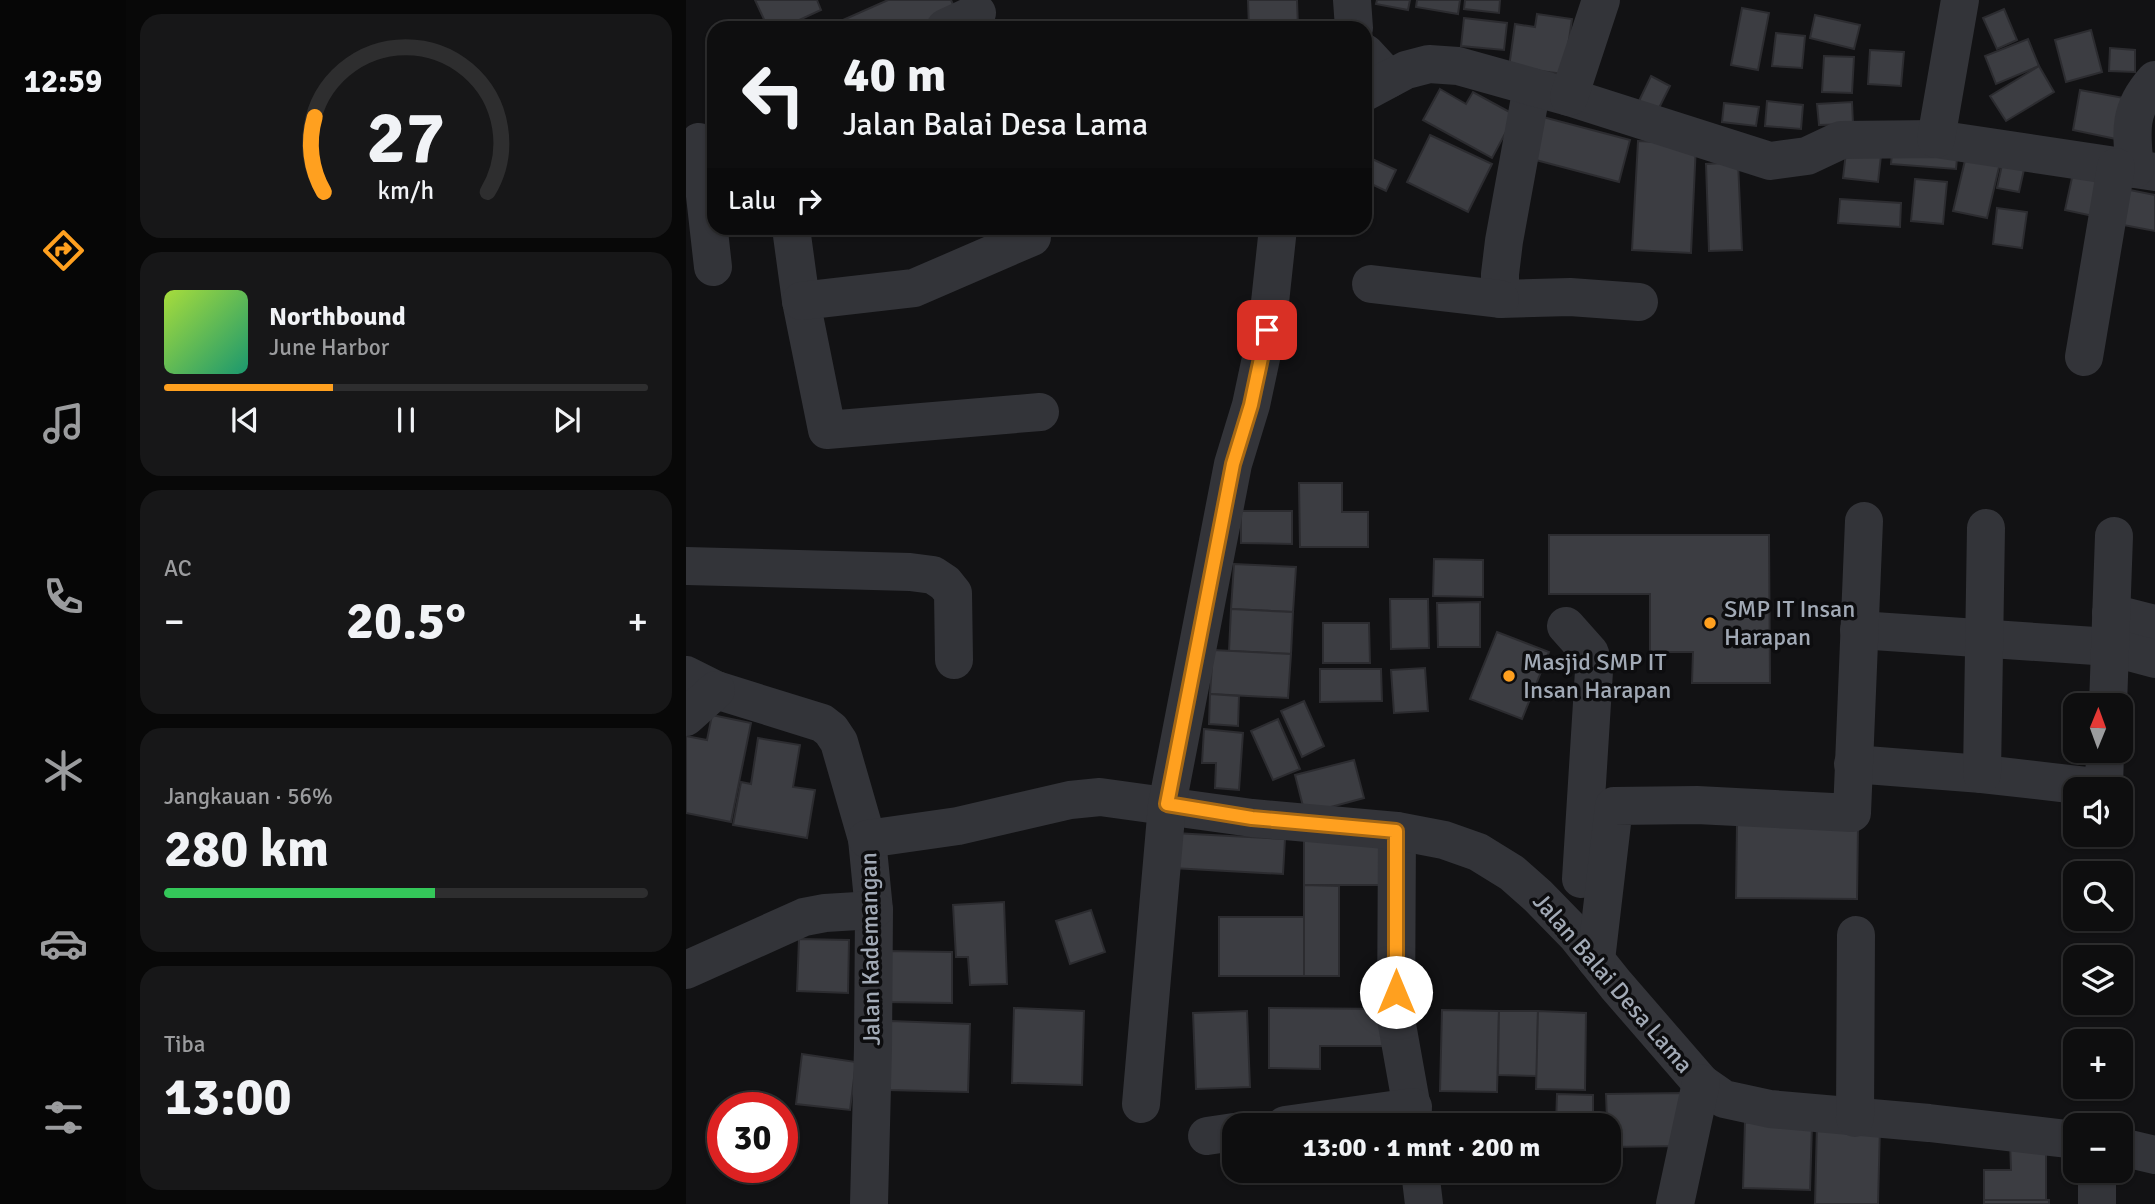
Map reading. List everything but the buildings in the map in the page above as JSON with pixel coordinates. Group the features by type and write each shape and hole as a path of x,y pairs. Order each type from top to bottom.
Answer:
{"street":[{"path":"1352,0 1354,21"},
{"path":"1569,96 1601,0"},
{"path":"1936,139 1961,0"},
{"path":"1373,74 1406,71 1429,64 1458,66 1569,96 1770,161 1807,156 1841,139 1936,139 2135,169"},
{"path":"2084,357 2135,169 2131,128 2135,108 2155,80"},
{"path":"1500,299 1504,241 1532,87"},
{"path":"700,142 707,209"},
{"path":"710,235 713,267"},
{"path":"792,235 801,301 827,430 1040,412"},
{"path":"1142,1104 1167,804 1233,464 1251,405 1267,330 1277,235"},
{"path":"801,301 914,288 1032,237"},
{"path":"1371,284 1500,299 1570,297 1639,302"},
{"path":"1586,947 1614,806 1697,805 1852,813 1864,521"},
{"path":"1982,774 1986,528"},
{"path":"2108,693 2114,536"},
{"path":"686,566 910,572 933,575 953,593 954,660"},
{"path":"1859,630 1984,639 2111,630 2155,624"},
{"path":"1566,626 1590,653 1594,671 1586,947"},
{"path":"2111,630 2155,659"},
{"path":"686,717 701,682"},
{"name":"Jalan Kademangan","path":"701,682 809,717 831,730 839,741 867,839 874,910 869,1204"},
{"path":"1853,764 1982,774 2104,788 2105,763"},
{"name":"Jalan Balai Desa Lama","path":"867,839 958,826 1084,797 1167,804 1252,818 1396,831 1444,840 1478,852 1520,881 1586,947 1701,1083 1724,1099 1855,1118 1929,1123 2063,1138"},
{"path":"1396,831 1396,1019 1413,1113"},
{"path":"686,970 804,917 874,910"},
{"path":"1855,1118 1856,935"},
{"path":"1675,1204 1701,1083"},
{"path":"2133,1150 2155,1155"},
{"path":"1421,1183 1424,1204"},
{"path":"2096,1204 2097,1183"}],"place":[{"name":"SMP IT Insan Harapan","path":"1710,623"},
{"name":"Masjid SMP IT Insan Harapan","path":"1509,676"}],"route":[{"path":"1267,330 1251,405 1233,464 1167,804 1252,818 1396,831 1396,992"}]}
